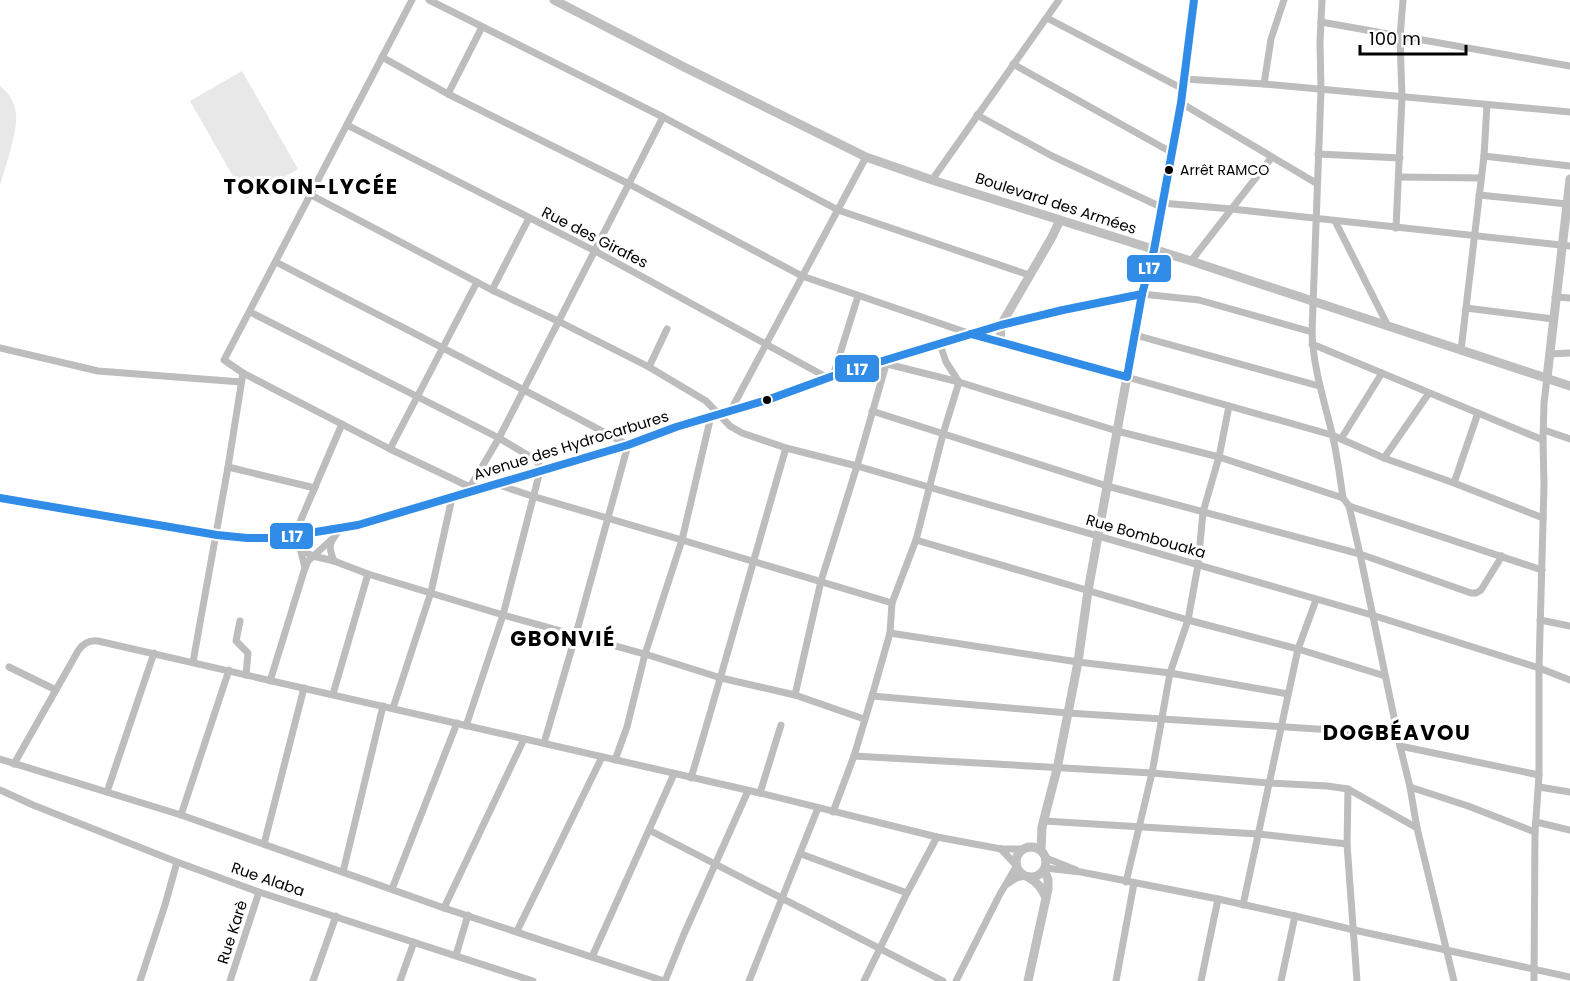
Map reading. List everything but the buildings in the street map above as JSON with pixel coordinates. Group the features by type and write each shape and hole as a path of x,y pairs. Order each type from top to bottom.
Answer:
{"main road":[{"name":"Boulevard des Armées","path":"554,0 866,157 1570,386"},
{"path":"1028,981 1048,883 1043,854 1043,824 1057,769 1078,662 1088,591 1142,294 1154,250 1181,103 1194,0"},
{"path":"1547,378 1555,297 1566,246 1570,179"},
{"path":"1000,343 1001,325 1060,220"},
{"name":"Avenue des Hydrocarbures","path":"0,498 217,535 247,538 279,538 340,529 628,445 831,377 887,362 1001,325 1063,309 1142,294"},
{"path":"971,334 1127,377"},
{"path":"1043,824 1016,857 1016,866 1019,872 1043,889 1046,898"},
{"path":"1024,848 1037,848 1043,854"},
{"path":"1026,877 1037,876 1045,869"}],"street":[{"path":"412,0 224,358 226,363 243,373 472,489 663,117"},
{"path":"429,0 663,117 838,210 1029,275"},
{"path":"932,180 1059,0"},
{"path":"1264,84 1271,39 1284,0"},
{"path":"1322,0 1312,344 1343,498 1349,506 1417,828 1454,981"},
{"path":"1396,228 1402,97 1400,37 1402,0"},
{"path":"1047,18 1184,84 1264,84 1570,112"},
{"path":"1321,22 1570,66"},
{"path":"448,94 482,27"},
{"path":"382,57 448,94 629,184 802,276 971,334"},
{"path":"1013,64 1171,152"},
{"path":"1181,103 1316,183"},
{"path":"1461,350 1484,156 1487,105"},
{"path":"977,115 1044,152 1161,205 1232,209 1566,246"},
{"name":"Rue des Girafes","path":"347,125 594,251 831,377"},
{"path":"1318,154 1400,158"},
{"path":"1484,156 1570,166"},
{"path":"731,410 866,157"},
{"path":"1191,261 1272,157"},
{"path":"1399,177 1481,178"},
{"name":"Rue Bombouaka","path":"311,195 492,290 649,367 705,400 714,415 736,431 786,448 857,466 1372,615 1570,680"},
{"path":"1479,195 1567,204"},
{"path":"492,290 529,219"},
{"path":"1335,221 1388,326"},
{"path":"276,262 628,445 544,744"},
{"path":"390,449 477,282"},
{"path":"1142,294 1199,300 1312,332"},
{"path":"831,377 858,296"},
{"path":"1555,297 1570,298"},
{"path":"1466,308 1553,319"},
{"path":"250,312 499,438 539,464 540,471 503,615 466,726"},
{"path":"649,367 667,329"},
{"path":"1135,335 1319,386"},
{"path":"940,344 946,362 959,382"},
{"path":"1312,344 1543,440"},
{"path":"0,348 98,371 241,382"},
{"path":"1550,354 1570,353"},
{"path":"795,695 821,581 887,362 1117,431 1219,457 1343,498"},
{"path":"194,662 243,373"},
{"path":"1341,439 1382,373"},
{"path":"1127,377 1332,435 1384,458 1543,518"},
{"path":"1534,981 1543,440 1547,378"},
{"path":"833,812 854,756 872,696 890,633 892,603 916,540 959,382"},
{"path":"1384,458 1429,393"},
{"path":"1116,981 1139,827 1152,774 1170,674 1188,620 1198,565 1203,512 1219,457 1229,406"},
{"path":"872,411 1107,486 1360,554 1471,593 1481,590 1502,556"},
{"path":"1454,483 1478,413"},
{"path":"615,760 627,727 645,654 682,540 714,415"},
{"path":"304,568 299,535 315,488 342,424"},
{"path":"1544,430 1570,439"},
{"path":"691,778 722,678 786,448"},
{"path":"228,467 315,488"},
{"path":"496,484 892,603"},
{"path":"393,708 431,592 452,498"},
{"path":"1349,506 1542,570"},
{"path":"270,681 304,568 308,561 340,529"},
{"path":"279,538 313,556 368,574 722,678 795,695 864,719"},
{"path":"331,540 330,548 334,561"},
{"path":"916,540 1385,676"},
{"path":"333,694 368,574"},
{"path":"1243,905 1298,650 1316,600"},
{"path":"1540,620 1570,625"},
{"path":"240,621 236,641 248,653 246,675"},
{"path":"890,633 1170,674 1288,694"},
{"path":"14,764 81,646 89,641 98,641 760,793 937,837 1001,849 1024,848"},
{"path":"107,792 154,653"},
{"path":"9,667 56,690"},
{"path":"181,815 229,670"},
{"path":"264,844 304,688"},
{"path":"872,696 1068,713 1397,735"},
{"path":"343,872 383,706"},
{"path":"392,889 457,723"},
{"path":"760,793 781,725"},
{"path":"444,908 524,739"},
{"path":"1400,746 1539,775"},
{"path":"854,756 1328,786 1348,789 1417,828"},
{"path":"517,931 602,757"},
{"path":"0,759 181,815 444,908 664,981 748,791"},
{"path":"592,957 674,774"},
{"path":"1410,787 1535,832"},
{"path":"1539,787 1570,792"},
{"path":"1348,789 1347,844 1357,981"},
{"name":"Rue Alaba","path":"0,790 177,862 259,892 533,981"},
{"path":"749,981 818,808"},
{"path":"1536,822 1570,830"},
{"path":"1043,824 1258,834 1347,844"},
{"path":"649,830 944,981"},
{"path":"864,981 937,837"},
{"path":"956,981 1016,866 1001,849"},
{"path":"801,854 907,893"},
{"path":"1043,854 1081,872"},
{"path":"140,981 177,862"},
{"path":"1045,869 1081,872 1218,899 1535,969 1570,979"},
{"path":"1005,886 1016,878 1026,877"},
{"name":"Rue Karè","path":"230,981 259,892"},
{"path":"1201,981 1218,899"},
{"path":"456,956 468,915"},
{"path":"313,981 336,916"},
{"path":"1281,981 1295,916"},
{"path":"400,981 414,942"}],"shaded area":[{"path":"242,71 298,169 246,199 190,101"},
{"path":"0,86 13,102 16,121 11,150 0,186"}],"transit line":[{"name":"L17","path":"971,334 1127,377 1142,294 1154,250 1181,103 1194,0"},
{"name":"L17","path":"0,498 217,535 247,538 279,538 358,525 628,445 833,376 1001,325 1142,294"}],"place":[{"name":"Arrêt RAMCO","path":"1169,170"}],"district":[{"name":"TOKOIN-LYCÉE","path":"311,186"},
{"name":"GBONVIÉ","path":"563,638"},
{"name":"DOGBÉAVOU","path":"1397,732"}]}
